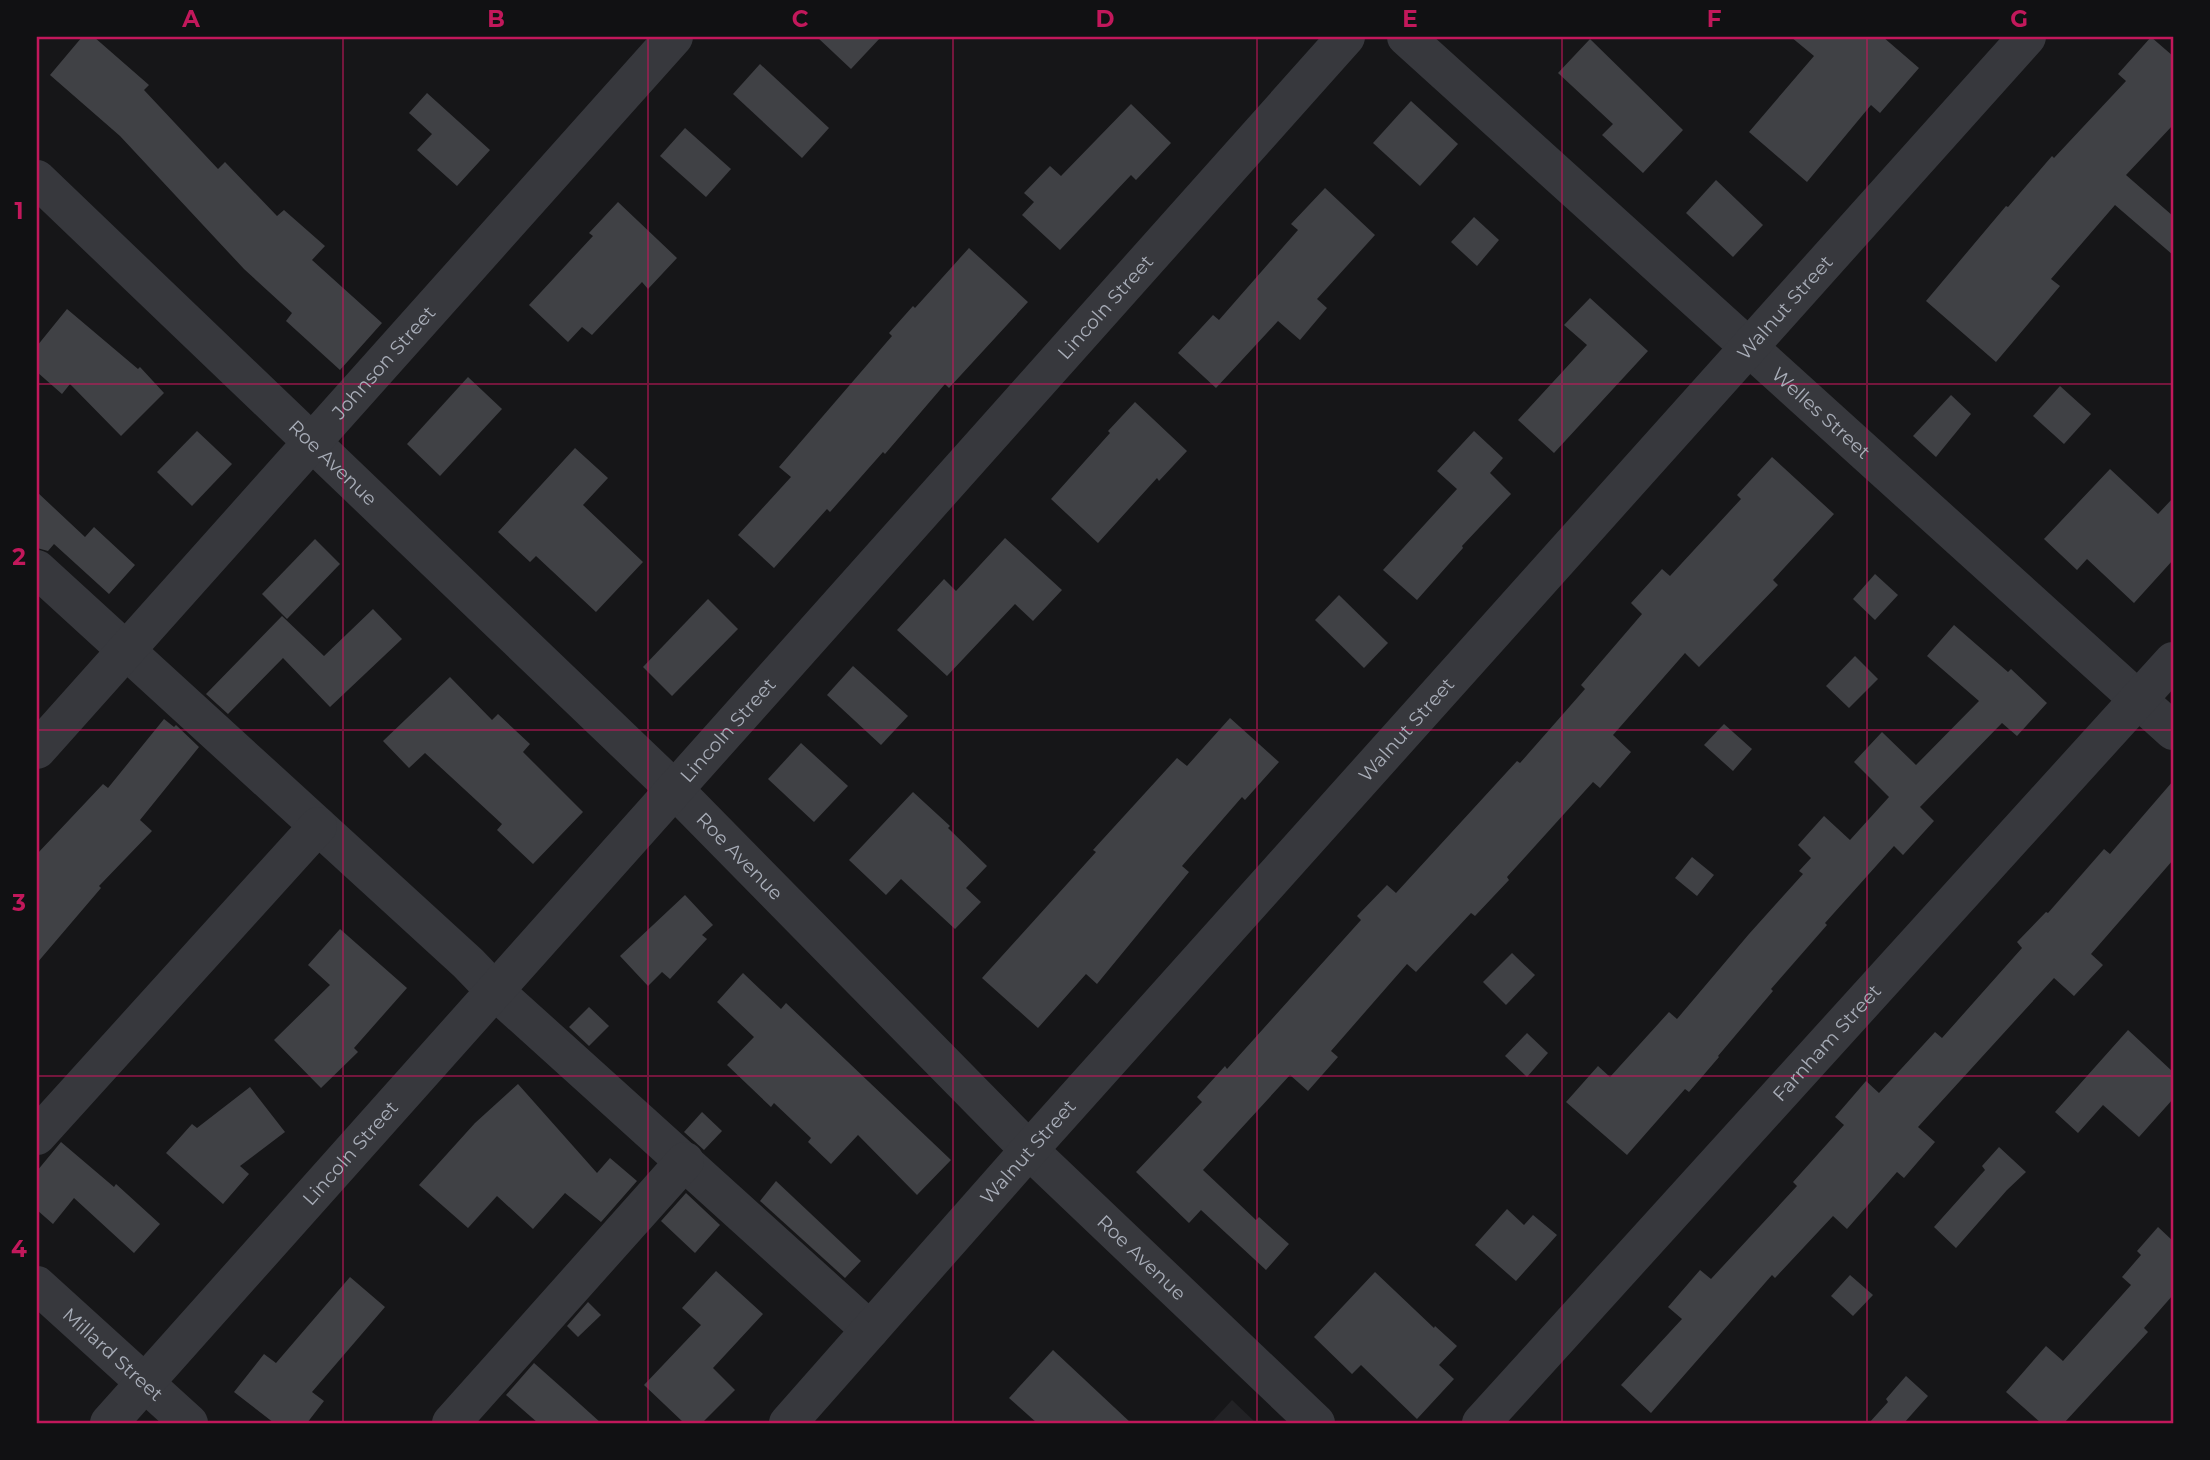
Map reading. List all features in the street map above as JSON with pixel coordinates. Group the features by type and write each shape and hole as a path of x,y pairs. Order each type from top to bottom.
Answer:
{"street":[{"name":"Johnson Street","path":"37,750 674,37"},
{"name":"Lincoln Street","path":"109,1423 1346,37"},
{"name":"Welles Street","path":"1406,37 2173,731"},
{"name":"Walnut Street","path":"788,1423 1029,1150 2027,37"},
{"name":"Roe Avenue","path":"37,179 675,790 1029,1150 1301,1419"},
{"path":"37,569 468,963 495,991 870,1330"},
{"name":"Farnham Street","path":"1481,1423 2173,661"},
{"path":"37,1136 317,825"},
{"path":"451,1423 684,1161"},
{"name":"Millard Street","path":"37,1285 189,1423"}],"shaded area":[{"path":"1232,1400 1256,1423 1211,1423"}],"building":[{"path":"82,37 94,37 149,85 144,90 218,169 225,162 277,216 284,210 325,246 312,260 382,323 340,370 286,321 292,313 244,269 120,136 50,75"},
{"path":"817,37 881,37 851,69"},
{"path":"1791,37 1883,37 1919,68 1880,113 1871,105 1807,182 1749,132 1814,56"},
{"path":"2151,37 2173,56 2173,125 2126,175 2173,216 2173,255 2115,205 2051,279 2060,286 1996,362 1926,301 2006,206 2008,207 2052,156 2054,158 2126,81 2118,74"},
{"path":"1590,39 1683,130 1643,173 1602,135 1613,124 1558,73"},
{"path":"760,64 829,128 802,158 733,94"},
{"path":"427,93 490,150 457,186 417,150 432,134 409,113"},
{"path":"1411,101 1458,144 1420,186 1373,143"},
{"path":"1131,104 1171,143 1136,180 1131,175 1060,250 1022,215 1034,202 1024,193 1050,166 1061,176"},
{"path":"685,128 731,169 706,197 660,156"},
{"path":"1716,180 1763,225 1733,257 1686,213"},
{"path":"1325,188 1375,235 1317,299 1327,308 1300,340 1278,321 1216,388 1178,353 1213,315 1219,320 1298,230 1291,224"},
{"path":"618,202 677,258 648,289 642,282 592,335 582,327 568,342 529,305 593,236 589,233"},
{"path":"1474,217 1499,240 1477,266 1451,242"},
{"path":"969,248 1028,302 949,388 945,384 885,454 883,452 830,512 827,509 774,568 738,535 791,477 779,467 892,336 889,333"},
{"path":"1590,298 1648,351 1554,453 1518,420 1587,345 1564,325"},
{"path":"67,309 138,369 140,367 164,393 121,436 70,384 62,394 37,372 37,346"},
{"path":"468,377 502,409 440,476 407,444"},
{"path":"2060,386 2091,414 2064,444 2033,416"},
{"path":"1951,395 1971,414 1936,457 1913,436"},
{"path":"1135,402 1187,451 1159,481 1157,478 1098,543 1051,499"},
{"path":"197,431 232,464 192,506 157,472"},
{"path":"1474,431 1503,458 1490,473 1511,494 1462,546 1417,600 1383,570 1457,489 1437,471"},
{"path":"575,448 608,478 583,505 643,562 596,612 536,556 530,562 498,532"},
{"path":"1772,457 1834,514 1773,580 1778,585 1699,667 1685,653 1613,735 1631,752 1600,788 1593,782 1507,877 1509,880 1475,916 1471,913 1416,972 1407,964 1331,1051 1338,1057 1308,1091 1290,1075 1203,1170 1256,1220 1259,1217 1289,1244 1266,1270 1201,1210 1189,1223 1136,1172 1202,1102 1197,1097 1225,1066 1227,1069 1361,920 1357,916 1387,885 1396,893 1517,761 1520,763 1585,689 1581,685 1642,614 1631,603 1662,569 1670,576 1741,499 1737,495"},
{"path":"2110,469 2158,514 2173,498 2173,560 2134,603 2087,559 2077,570 2044,539"},
{"path":"37,492 85,537 94,527 135,565 109,594 54,544 48,551 37,548"},
{"path":"1005,538 1062,590 1033,621 1015,604 947,676 897,630 944,579 956,591"},
{"path":"315,539 340,564 287,619 262,594"},
{"path":"1875,574 1898,595 1875,620 1853,599"},
{"path":"1339,595 1388,643 1364,668 1315,620"},
{"path":"708,599 738,629 672,696 643,667"},
{"path":"373,609 402,639 330,707 283,658 228,714 206,694 282,616 324,656"},
{"path":"1954,625 2008,672 2011,669 2047,703 2017,736 2002,723 1920,807 1934,821 1903,855 1894,846 1825,923 1827,925 1771,989 1773,991 1689,1092 1685,1089 1627,1155 1566,1102 1598,1066 1610,1077 1669,1012 1677,1019 1803,874 1799,871 1811,858 1798,845 1824,816 1850,840 1889,797 1854,762 1882,732 1916,765 1979,701 1927,656"},
{"path":"1855,656 1878,679 1849,708 1826,686"},
{"path":"853,666 908,716 881,745 827,695"},
{"path":"450,677 492,720 498,714 530,744 523,752 583,812 533,864 497,830 502,824 425,753 409,768 383,741"},
{"path":"1230,718 1279,762 1245,800 1242,797 1182,866 1189,872 1097,984 1086,974 1038,1028 982,978 1177,758 1187,766"},
{"path":"164,719 174,727 176,725 199,747 140,820 152,831 99,886 101,888 37,963 37,854 103,784 108,788"},
{"path":"1724,724 1752,749 1733,771 1704,745"},
{"path":"801,743 848,786 814,822 768,779"},
{"path":"2173,781 2173,860 2091,954 2103,965 2074,996 2054,978 1918,1127 1935,1142 1904,1178 1897,1172 1847,1229 1833,1216 1775,1278 1772,1275 1651,1413 1621,1385 1682,1319 1668,1307 1700,1270 1711,1279 1797,1186 1793,1182 1844,1125 1835,1117 1866,1081 1879,1093 1935,1032 1942,1038 2022,948 2017,942 2048,913 2104,849 2110,854"},
{"path":"913,792 950,826 948,828 987,866 966,888 981,902 955,929 901,879 886,895 849,860"},
{"path":"1692,857 1714,875 1697,896 1675,878"},
{"path":"685,895 713,925 702,935 707,939 670,979 662,972 648,986 620,956"},
{"path":"340,929 407,988 354,1048 358,1052 321,1088 274,1040 330,985 308,965"},
{"path":"1512,953 1535,975 1506,1005 1483,982"},
{"path":"743,973 781,1009 786,1003 951,1160 917,1195 858,1135 831,1164 808,1142 811,1138 774,1103 771,1107 727,1065 754,1037 717,1002"},
{"path":"589,1007 609,1026 589,1046 569,1027"},
{"path":"2128,1030 2173,1072 2173,1099 2139,1137 2103,1105 2078,1133 2055,1112"},
{"path":"1527,1033 1548,1053 1527,1077 1505,1056"},
{"path":"518,1084 597,1173 610,1158 637,1181 601,1222 565,1193 533,1229 497,1196 468,1228 419,1185 475,1123"},
{"path":"250,1087 285,1132 240,1166 249,1174 223,1204 166,1153 192,1124 197,1128"},
{"path":"702,1112 722,1131 704,1150 684,1132"},
{"path":"61,1142 114,1187 116,1184 160,1224 134,1253 74,1198 53,1224 37,1210 37,1171"},
{"path":"1999,1147 2026,1172 1956,1248 1934,1227 1985,1170 1982,1166"},
{"path":"776,1181 861,1261 845,1278 760,1201"},
{"path":"686,1193 720,1225 695,1253 661,1221"},
{"path":"1507,1209 1524,1225 1533,1215 1557,1235 1516,1281 1475,1245"},
{"path":"2158,1227 2173,1241 2173,1295 2144,1328 2148,1332 2064,1423 2041,1423 2006,1392 2046,1346 2063,1361 2131,1285 2122,1277 2141,1255 2137,1251"},
{"path":"716,1271 763,1314 713,1368 735,1390 702,1423 684,1423 644,1385 701,1325 682,1308"},
{"path":"1375,1272 1457,1346 1439,1365 1454,1379 1417,1419 1361,1365 1352,1374 1314,1337"},
{"path":"1850,1275 1873,1295 1853,1316 1831,1296"},
{"path":"350,1277 385,1307 312,1392 324,1401 307,1423 274,1423 234,1392 264,1354 276,1363"},
{"path":"588,1302 601,1315 578,1337 567,1326"},
{"path":"1053,1350 1131,1423 1037,1423 1009,1398"},
{"path":"534,1363 601,1423 538,1423 506,1395"},
{"path":"1906,1376 1928,1396 1904,1423 1869,1423 1888,1402 1886,1399"}]}
